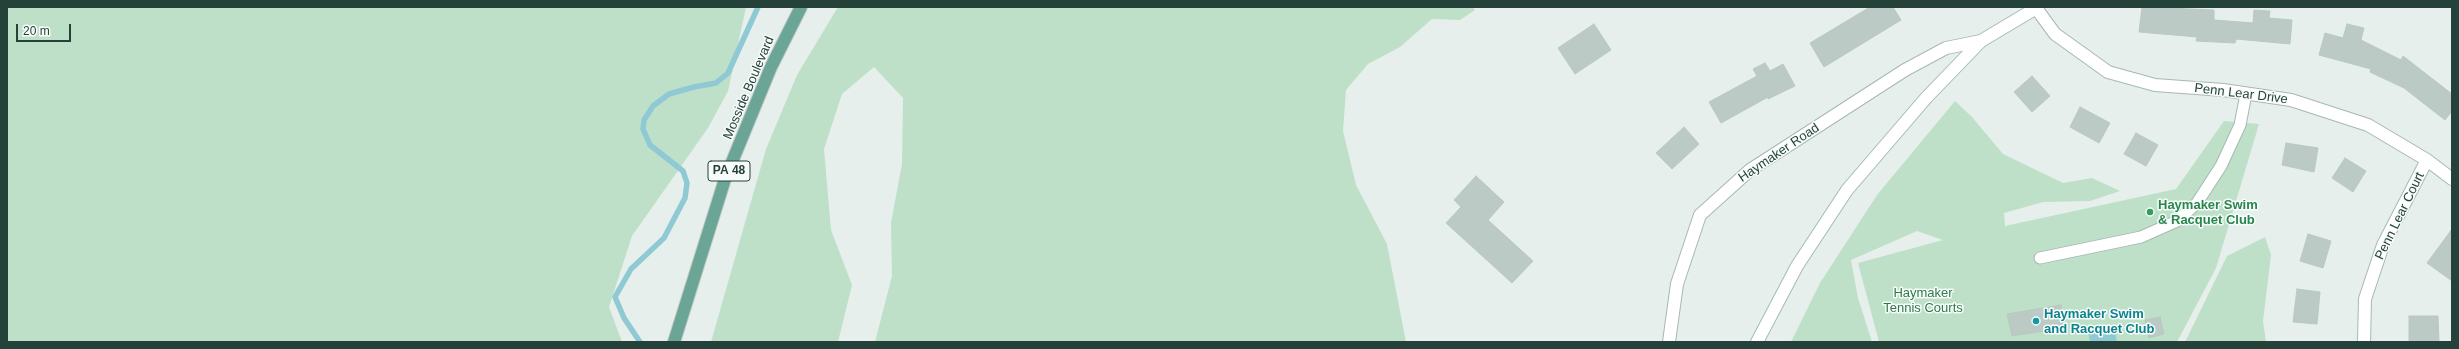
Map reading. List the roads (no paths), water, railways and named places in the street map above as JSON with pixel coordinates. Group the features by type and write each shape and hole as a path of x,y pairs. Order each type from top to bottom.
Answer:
{"main road":[{"name":"Mosside Boulevard","path":"674,342 725,179 771,67 801,7"}],"street":[{"name":"Haymaker Road","path":"1757,342 1797,266 1847,190 1926,98 1981,41 2037,8"},
{"name":"Penn Lear Drive","path":"2037,8 2055,34 2108,72 2155,85 2291,100 2368,125 2427,160 2452,179"},
{"name":"Haymaker Road","path":"1669,342 1677,284 1700,215 1750,170 1905,70 1946,48 1981,41"},
{"name":"Penn Lear Court","path":"2364,342 2365,299 2383,245 2427,160"}],"lane":[{"path":"2040,258 2141,237 2177,221 2197,203 2221,166 2240,125 2246,94"}],"water":[{"path":"2114,326 2117,342 2090,342 2088,330"}],"waterway":[{"path":"640,342 624,318 615,297 631,269 664,238 685,198 687,183 683,171 650,145 643,129 644,120 653,106 669,94 716,83 728,73 758,7"}],"place":[{"name":"Haymaker Swim & Racquet Club","path":"2150,212"},
{"name":"Haymaker Swim and Racquet Club","path":"2036,321"}],"park label":[{"name":"Haymaker Tennis Courts","path":"1923,300"}]}
